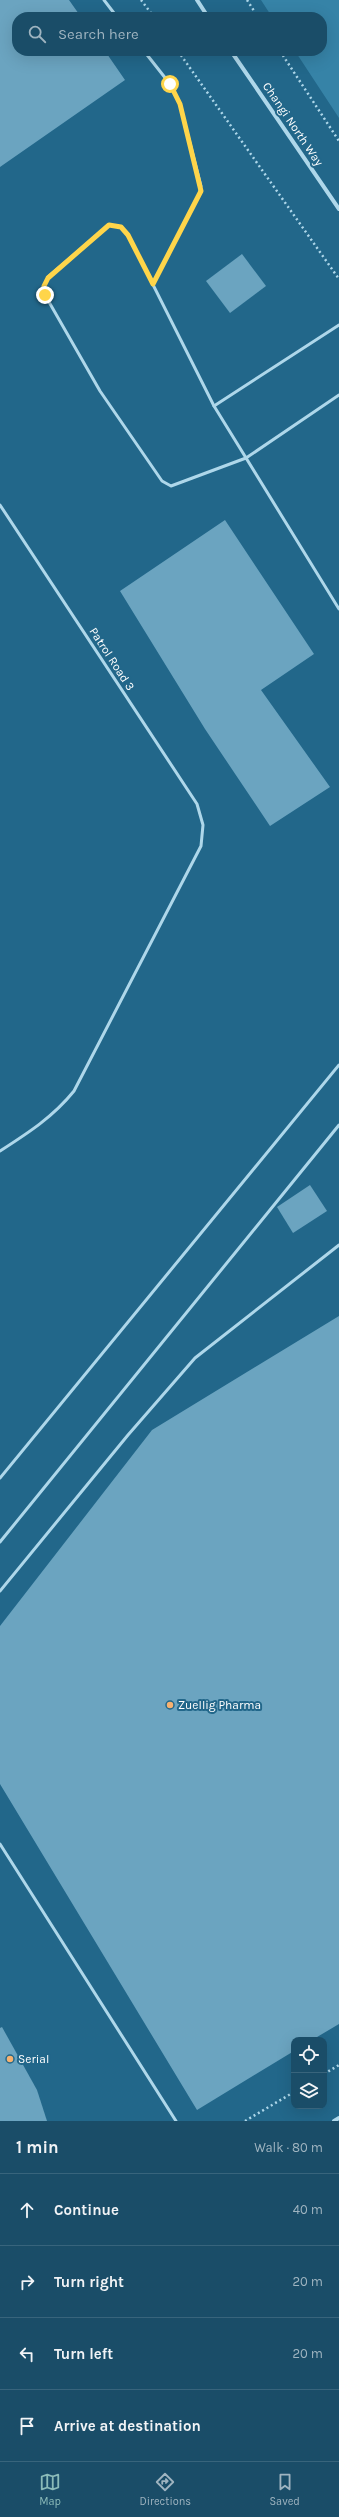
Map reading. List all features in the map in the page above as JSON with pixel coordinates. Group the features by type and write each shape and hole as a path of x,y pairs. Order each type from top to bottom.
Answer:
{"street":[{"path":"198,0 205,12"},
{"name":"Changi North Way","path":"234,56 339,209"},
{"path":"334,2121 339,2118"}],"lane":[{"path":"104,0 113,12"},
{"path":"148,56 170,84 180,104 201,186 199,196 153,284"},
{"path":"339,396 246,458 171,486 162,481 100,390 45,295 44,286 48,278 109,225 121,227 128,235 214,406 246,458 339,609"},
{"path":"214,406 339,326"},
{"name":"Patrol Road 3","path":"0,505 197,804 204,825 201,846 74,1091 59,1110 40,1126 0,1151"},
{"path":"0,1478 339,1065"},
{"path":"0,1542 339,1125"},
{"path":"0,1591 128,1435 195,1358 339,1245"},
{"path":"0,1844 176,2121"}],"path":[{"path":"142,0 150,12"},
{"path":"247,0 255,12"},
{"path":"182,56 339,279"},
{"path":"283,56 339,141"},
{"path":"326,2073 339,2065"},
{"path":"246,2121 291,2094"}],"shaded area":[{"path":"261,0 339,0 339,118 298,56 327,56 327,12 269,12"}],"building":[{"path":"0,0 69,0 77,12 12,12 12,56 108,56 125,80 0,167"},
{"path":"242,254 266,286 230,313 206,281"},
{"path":"225,520 314,654 261,690 330,787 270,826 205,729 120,591"},
{"path":"310,1185 327,1211 293,1233 277,1207"},
{"name":"Zuellig Pharma","path":"339,1316 339,2024 317,2037 291,2037 291,2053 197,2110 0,1784 0,1626 152,1430"},
{"name":"Serial","path":"2,2027 37,2090 47,2121 0,2121 0,2028"}],"place":[{"name":"Zuellig Pharma","path":"170,1705"},
{"name":"Serial","path":"10,2059"}],"route":[{"path":"45,295 44,286 48,278 109,225 121,227 128,235 153,284 201,191 180,104 170,84"}]}
